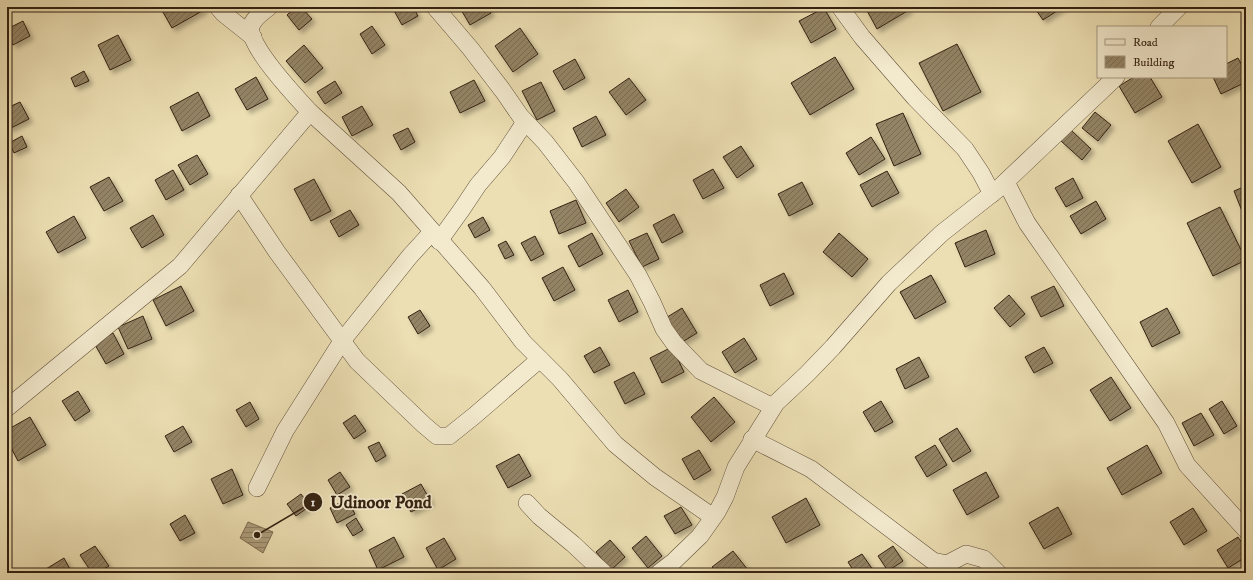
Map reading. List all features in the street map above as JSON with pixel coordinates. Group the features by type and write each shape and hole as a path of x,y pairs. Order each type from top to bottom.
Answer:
{"street":[{"path":"218,7 223,13 253,37"},
{"path":"269,7 254,20 250,28 259,51 288,88 310,112 399,194 482,288 522,342 564,384 615,444 655,477 713,518"},
{"path":"435,7 470,48 525,122 545,142 576,182 638,275 664,329 674,343 701,371 773,406"},
{"path":"840,7 862,37 915,98 965,149 982,173 992,194"},
{"path":"1160,26 1178,7"},
{"path":"659,573 672,563 700,536 713,518 725,497 736,466 773,406 833,347 889,283 942,233 1006,182 1115,78"},
{"path":"7,408 180,266 310,112"},
{"path":"256,488 284,431 342,342 410,256 435,236 462,209 478,185 502,157 525,122"},
{"path":"1006,182 1027,223 1166,423 1187,465 1246,530"},
{"path":"239,195 277,252 357,361 424,425 438,436 449,436 540,359"},
{"path":"752,439 811,469 933,561 947,564 966,554 984,559 998,573"},
{"path":"527,503 539,516 573,544 604,573"}],"shaded area":[{"path":"248,522 273,532 263,553 240,538"}],"building":[{"path":"160,7 202,7 204,10 172,28"},
{"path":"296,7 301,7 312,19 299,30 287,15"},
{"path":"392,7 413,7 418,16 402,25"},
{"path":"488,7 491,13 470,25 460,8"},
{"path":"865,7 907,7 909,10 877,29"},
{"path":"1034,7 1063,7 1043,20"},
{"path":"824,8 836,29 811,43 799,21"},
{"path":"23,21 30,36 13,45 7,33 7,29"},
{"path":"372,26 385,45 372,54 360,34"},
{"path":"520,28 538,54 513,72 495,46"},
{"path":"118,35 131,60 110,70 98,45"},
{"path":"957,44 981,92 943,111 919,63"},
{"path":"304,45 323,68 305,83 286,61"},
{"path":"835,57 854,89 810,115 791,83"},
{"path":"1238,58 1246,73 1246,82 1221,94 1213,78 1227,78 1227,64"},
{"path":"575,59 585,78 564,90 553,71"},
{"path":"84,71 89,81 75,87 71,78"},
{"path":"256,77 268,99 247,110 235,89"},
{"path":"629,78 646,100 626,115 609,92"},
{"path":"1132,78 1151,78 1162,97 1135,113 1119,86"},
{"path":"474,80 485,101 460,113 450,92"},
{"path":"335,81 342,93 325,104 317,92"},
{"path":"541,82 555,111 537,120 522,91"},
{"path":"198,92 210,116 182,131 170,107"},
{"path":"20,102 29,119 9,129 7,124 7,108"},
{"path":"362,106 373,125 352,136 342,117"},
{"path":"1095,112 1111,125 1098,141 1082,128"},
{"path":"903,113 921,154 894,166 876,124"},
{"path":"596,116 606,135 582,147 573,128"},
{"path":"1198,124 1221,167 1192,183 1168,141"},
{"path":"408,128 415,142 401,150 393,135"},
{"path":"1071,130 1091,149 1082,160 1061,141"},
{"path":"22,136 27,147 14,153 9,143"},
{"path":"871,137 885,159 859,175 846,153"},
{"path":"741,146 754,166 737,178 723,157"},
{"path":"197,155 208,174 190,185 178,165"},
{"path":"713,169 724,188 703,199 693,180"},
{"path":"173,170 184,190 166,200 155,180"},
{"path":"887,171 899,193 872,207 860,185"},
{"path":"109,177 123,201 104,211 90,187"},
{"path":"1073,178 1083,198 1066,207 1055,188"},
{"path":"314,179 331,211 311,221 294,189"},
{"path":"802,182 813,204 789,216 778,194"},
{"path":"1246,186 1246,209 1242,211 1234,191"},
{"path":"626,189 639,207 619,222 606,203"},
{"path":"576,200 586,223 559,234 550,211"},
{"path":"1096,201 1106,219 1081,234 1070,216"},
{"path":"1220,207 1246,260 1213,276 1187,223"},
{"path":"350,210 359,225 339,237 330,221"},
{"path":"674,214 683,232 662,243 653,225"},
{"path":"153,215 164,235 142,248 130,228"},
{"path":"74,216 86,238 58,253 46,232"},
{"path":"483,217 490,230 475,238 468,225"},
{"path":"986,230 995,254 965,267 955,243"},
{"path":"592,233 603,254 579,267 568,246"},
{"path":"647,233 659,259 642,267 629,241"},
{"path":"839,233 868,259 852,277 823,252"},
{"path":"535,236 544,254 531,261 521,243"},
{"path":"506,241 514,255 505,259 498,245"},
{"path":"563,267 575,290 554,301 542,278"},
{"path":"784,273 794,294 770,306 760,285"},
{"path":"931,275 946,302 915,319 900,292"},
{"path":"181,286 194,311 166,326 153,300"},
{"path":"1054,286 1064,306 1041,317 1031,297"},
{"path":"628,290 638,312 619,322 608,300"},
{"path":"1009,295 1025,314 1010,327 994,308"},
{"path":"682,308 697,333 679,344 664,319"},
{"path":"1167,308 1180,333 1152,347 1140,322"},
{"path":"420,310 430,326 418,334 408,317"},
{"path":"143,316 152,339 128,349 118,327"},
{"path":"113,333 124,354 106,364 94,343"},
{"path":"744,338 757,359 735,373 722,352"},
{"path":"600,347 610,365 594,373 584,356"},
{"path":"672,347 684,372 662,383 650,358"},
{"path":"1044,347 1053,363 1034,373 1025,357"},
{"path":"919,357 929,377 905,389 896,369"},
{"path":"634,372 645,394 625,404 614,382"},
{"path":"1111,377 1131,408 1110,421 1090,390"},
{"path":"78,391 90,411 75,421 62,401"},
{"path":"714,397 735,422 711,442 691,417"},
{"path":"881,401 893,422 875,432 863,412"},
{"path":"1222,401 1237,426 1224,434 1209,409"},
{"path":"250,402 259,419 246,427 236,410"},
{"path":"1201,413 1214,435 1194,446 1182,423"},
{"path":"355,415 366,431 354,439 343,423"},
{"path":"30,417 46,445 18,461 7,440 7,430"},
{"path":"183,426 192,442 174,452 165,436"},
{"path":"957,428 971,451 953,462 939,439"},
{"path":"379,442 386,456 376,462 368,447"},
{"path":"935,445 947,465 927,477 915,457"},
{"path":"1147,445 1162,473 1122,495 1107,468"},
{"path":"699,450 711,470 694,480 682,459"},
{"path":"519,454 531,476 508,488 496,466"},
{"path":"232,469 243,495 223,504 211,479"},
{"path":"340,472 350,487 337,495 328,480"},
{"path":"986,472 999,497 967,515 953,490"},
{"path":"421,484 431,502 411,512 402,494"},
{"path":"301,494 310,506 296,516 287,504"},
{"path":"806,498 820,525 786,543 772,517"},
{"path":"347,499 355,514 337,523 330,508"},
{"path":"681,507 692,525 675,534 664,516"},
{"path":"1058,507 1072,534 1044,549 1029,523"},
{"path":"1193,508 1207,531 1184,545 1170,522"},
{"path":"185,515 195,533 180,541 170,524"},
{"path":"356,518 363,530 353,536 346,525"},
{"path":"646,536 662,556 648,568 632,548"},
{"path":"394,537 404,557 378,570 369,550"},
{"path":"1238,537 1246,549 1246,557 1228,568 1217,550"},
{"path":"444,538 456,559 438,570 426,548"},
{"path":"610,540 625,557 611,570 596,552"},
{"path":"95,546 109,566 98,573 92,573 80,555"},
{"path":"893,546 903,561 888,571 878,556"},
{"path":"733,551 748,570 745,573 717,573 712,567"},
{"path":"862,554 873,570 868,573 855,573 848,562"},
{"path":"64,558 72,573 41,573 41,572"}],"place":[{"name":"Udinoor Pond","path":"257,535"}]}
